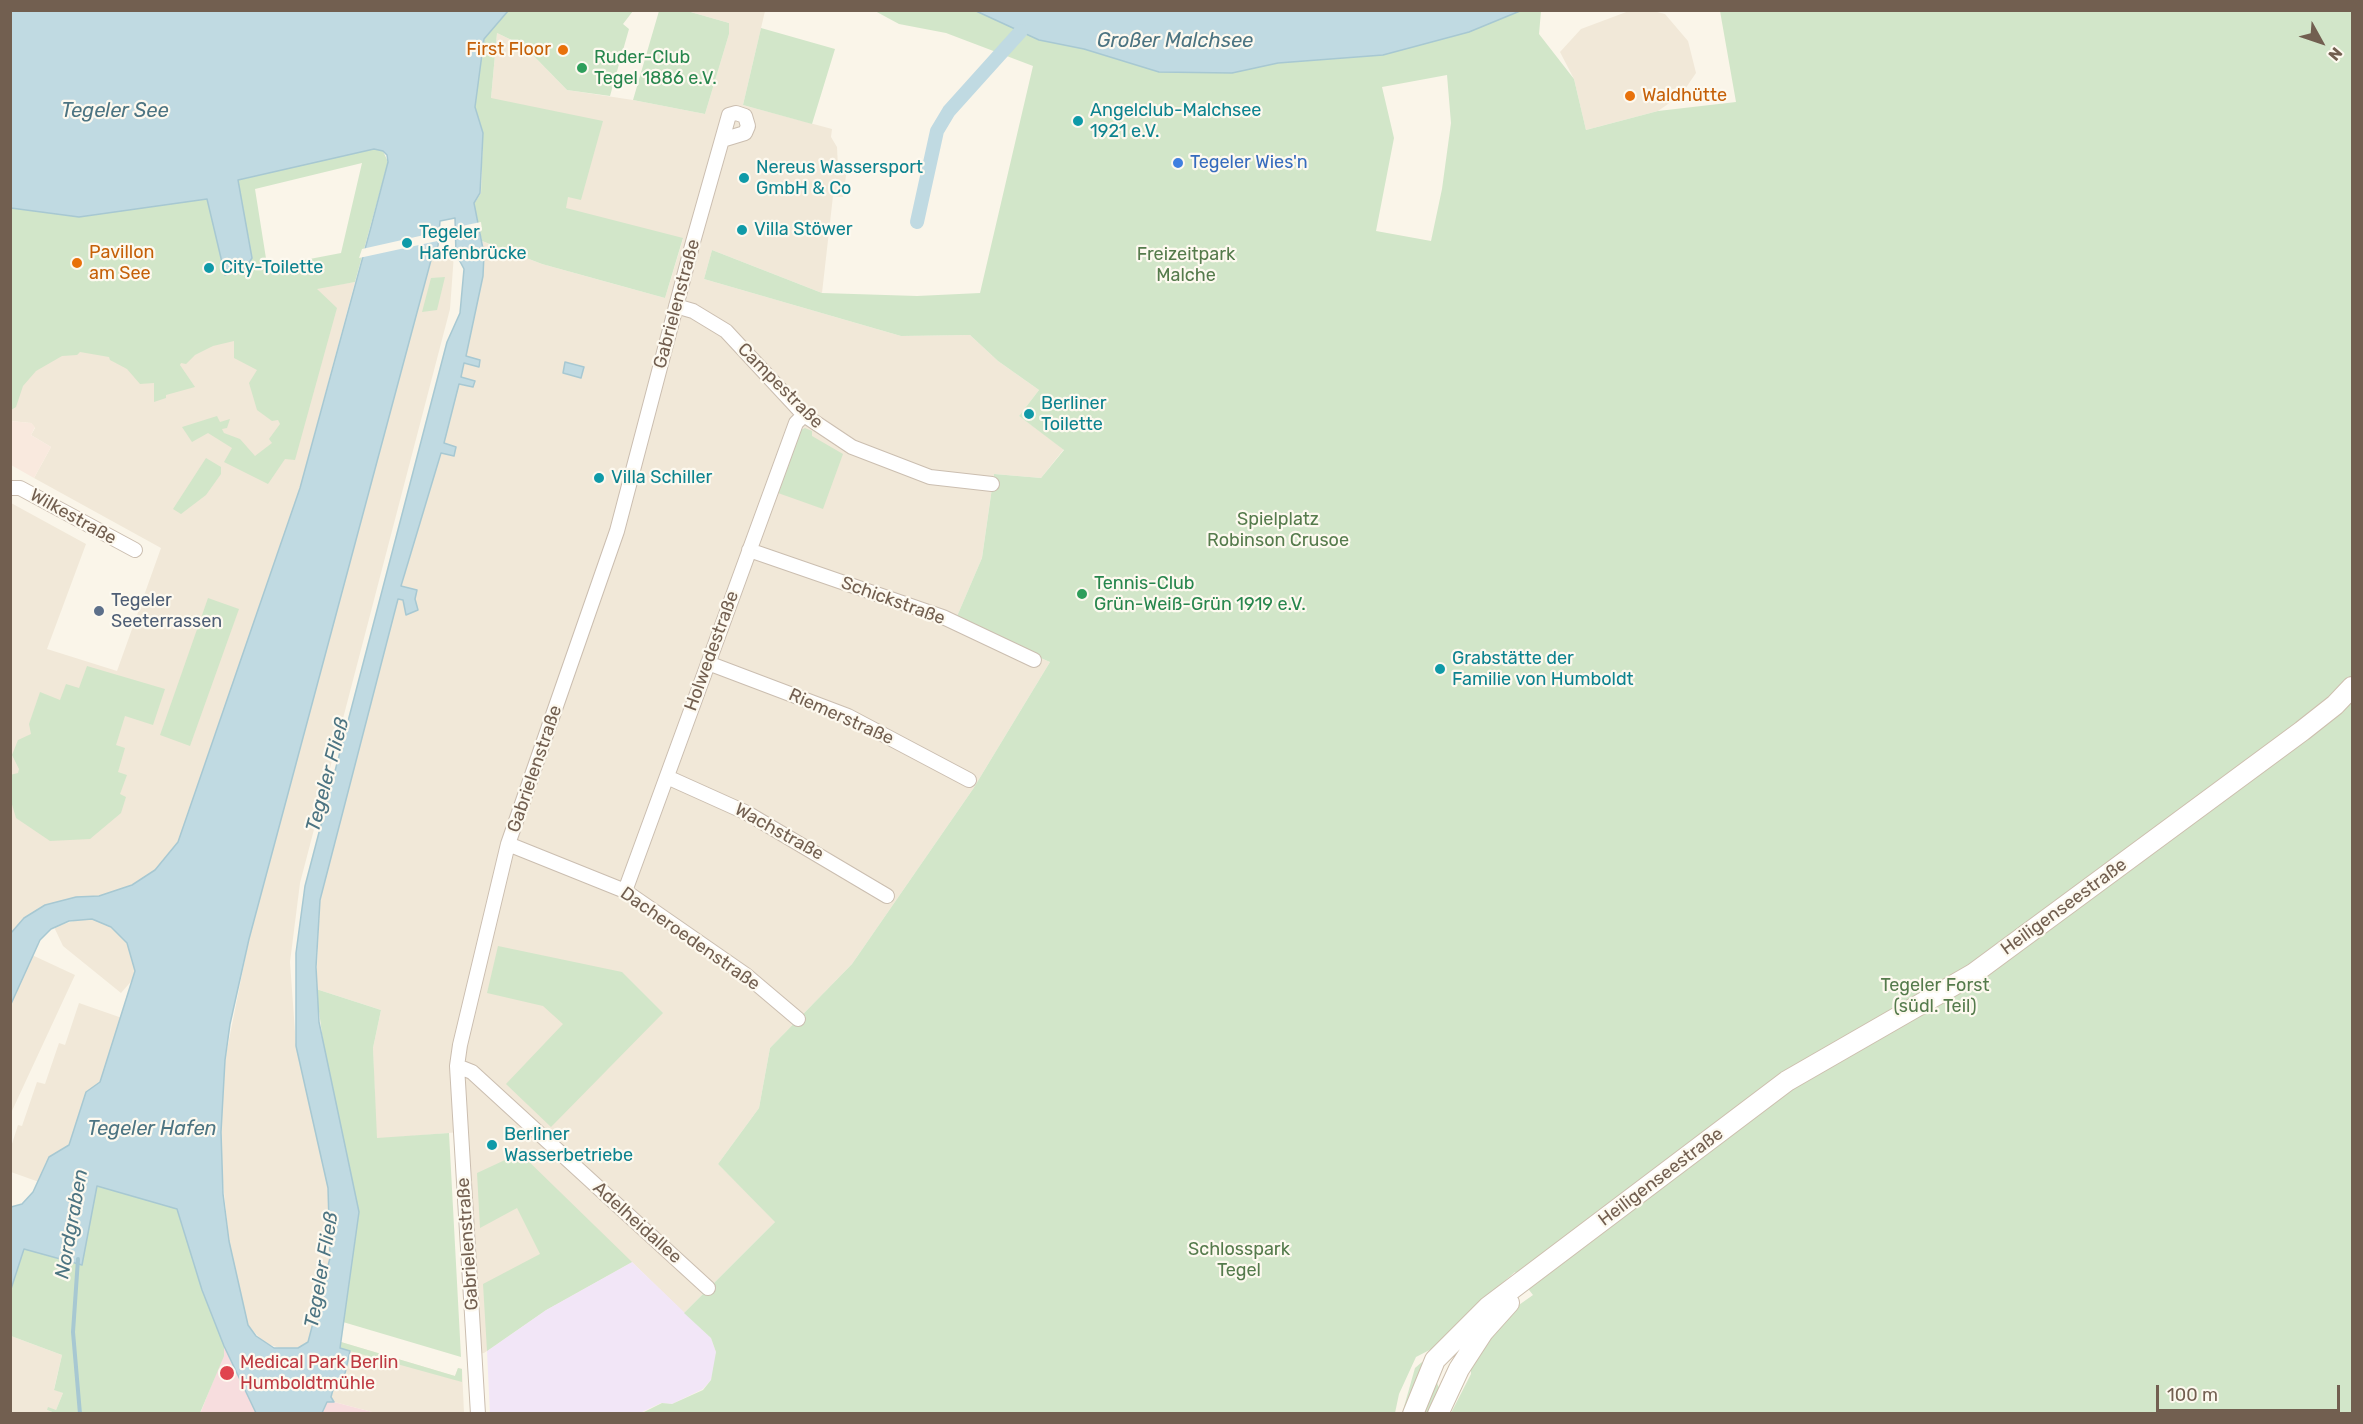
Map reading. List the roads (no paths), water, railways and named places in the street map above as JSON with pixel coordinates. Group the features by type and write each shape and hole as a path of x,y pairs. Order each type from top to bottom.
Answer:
{"main road":[{"name":"Heiligenseestraße","path":"1413,1413 1435,1360 1488,1307 1530,1278 1787,1081 1973,974 2302,731 2335,705 2352,687"},
{"name":"Heiligenseestraße","path":"1438,1413 1452,1379 1483,1332 1530,1278"}],"street":[{"name":"Gabrielenstraße","path":"478,1413 457,1066 508,844 617,531 676,306 722,140 729,115 736,113 745,116 747,130 739,137 722,140"},
{"name":"Campestraße","path":"676,306 693,311 726,331 804,415 852,447 930,477 992,484"},
{"name":"Holwedestraße","path":"626,891 796,423 804,415"},
{"name":"Wilkestraße","path":"10,488 20,488 135,550"},
{"name":"Schickstraße","path":"749,550 943,617 1034,660"},
{"name":"Riemerstraße","path":"708,663 848,716 969,780"},
{"name":"Wachstraße","path":"667,777 747,813 887,896"},
{"name":"Dacheroedenstraße","path":"508,844 626,891 746,975 798,1019"},
{"name":"Adelheidallee","path":"457,1066 472,1072 708,1288"}],"water":[{"path":"11,11 508,11 484,39 475,107 483,133 480,193 474,203 484,254 483,276 466,356 480,360 479,367 464,363 461,377 475,381 473,387 459,384 444,443 456,447 454,456 441,453 401,586 417,590 415,599 418,610 406,615 403,600 398,599 320,900 316,967 319,1022 359,1212 340,1348 350,1351 342,1387 334,1386 331,1397 334,1402 327,1402 322,1413 256,1413 224,1346 202,1290 177,1209 97,1186 82,1265 24,1249 11,1289 11,1207 22,1204 33,1192 49,1157 69,1145 86,1092 100,1082 135,971 127,943 111,927 92,919 69,921 51,929 40,940 11,1004 11,933 24,918 45,905 76,897 99,896 132,885 155,870 178,842 300,488 388,162 387,155 383,151 374,149 238,180 252,258 245,269 225,275 207,199 79,217 11,208","holes":["455,218 456,254 464,269 460,313 447,342 305,886 296,953 296,1046 328,1188 330,1258 308,1342 298,1348 274,1348 256,1336 248,1325 229,1241 223,1194 221,1132 225,1060 230,1024 249,939 434,249 438,246 440,221"]},
{"name":"Großer Malchsee","path":"976,11 1520,11 1469,32 1383,55 1278,63 1232,73 1159,72 1084,49 1039,40"},
{"path":"565,362 584,367 581,378 563,373"}],"waterway":[{"path":"917,222 937,131 949,111 1021,31"},
{"name":"Nordgraben","path":"78,1259 73,1332 80,1414"}],"place":[{"name":"First Floor","path":"563,50"},
{"name":"Ruder-Club Tegel 1886 e.V.","path":"582,68"},
{"name":"Waldhütte","path":"1630,96"},
{"name":"Angelclub-Malchsee 1921 e.V.","path":"1078,121"},
{"name":"Tegeler Wies'n","path":"1178,163"},
{"name":"Nereus Wassersport GmbH & Co","path":"744,178"},
{"name":"Villa Stöwer","path":"742,230"},
{"name":"Tegeler Hafenbrücke","path":"407,243"},
{"name":"Pavillon am See","path":"77,263"},
{"name":"City-Toilette","path":"209,268"},
{"name":"Berliner Toilette","path":"1029,414"},
{"name":"Villa Schiller","path":"599,478"},
{"name":"Tennis-Club Grün-Weiß-Grün 1919 e.V.","path":"1082,594"},
{"name":"Tegeler Seeterrassen","path":"99,611"},
{"name":"Grabstätte der Familie von Humboldt","path":"1440,669"},
{"name":"Berliner Wasserbetriebe","path":"492,1145"},
{"name":"Medical Park Berlin Humboldtmühle","path":"227,1373"}],"water label":[{"name":"Tegeler See","path":"115,111"},
{"name":"Tegeler Fließ","path":"328,775"},
{"name":"Tegeler Hafen","path":"152,1129"},
{"name":"Tegeler Fließ","path":"322,1270"}],"park label":[{"name":"Freizeitpark Malche","path":"1186,265"},
{"name":"Spielplatz Robinson Crusoe","path":"1278,530"},
{"name":"Tegeler Forst (südl. Teil)","path":"1935,996"},
{"name":"Schlosspark Tegel","path":"1239,1260"}]}
